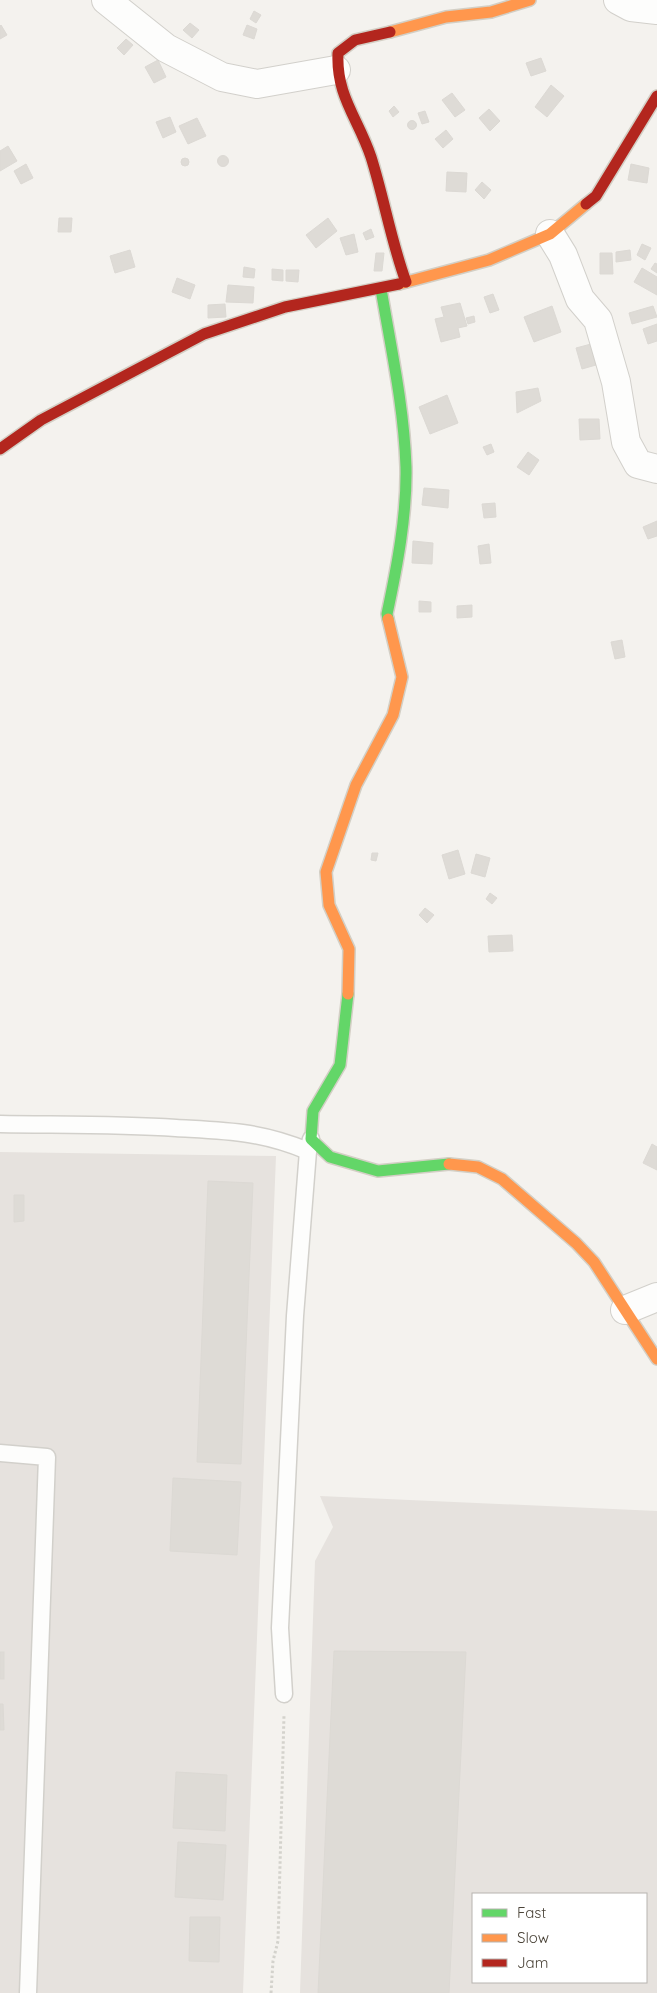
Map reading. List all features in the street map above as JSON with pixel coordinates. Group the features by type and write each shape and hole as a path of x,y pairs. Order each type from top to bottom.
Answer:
{"street":[{"path":"106,0 166,48 222,77 258,84 336,70"},
{"path":"406,282 394,252 366,141 344,100 336,70 338,53 355,40 446,17 491,12 530,0"},
{"path":"618,0 631,7 657,10"},
{"path":"0,449 41,420 204,334 285,307 381,289 489,260 550,234 596,196 657,96"},
{"path":"550,234 563,255 580,299 598,320 616,382 626,442 638,464 657,469"},
{"path":"381,289 402,417 406,468 399,558 388,614 402,677 393,715 356,784 326,872 329,905 349,949 348,1006 340,1065 313,1111 309,1145 330,1158 378,1171 452,1164 478,1167 502,1179 576,1243 594,1262 657,1359"},
{"path":"625,1310 657,1297"}],"lane":[{"path":"0,1124 150,1126 250,1132 309,1145 295,1316 280,1628 284,1694"},
{"path":"0,1453 47,1457 28,1993"}],"path":[{"path":"270,1993 273,1960 278,1941 284,1694"}],"shaded area":[{"path":"0,1152 276,1156 243,1993 0,1993"},
{"path":"320,1496 657,1511 657,1993 300,1993 315,1561 333,1527"}],"building":[{"path":"254,11 261,15 256,23 250,19"},
{"path":"190,23 199,30 192,38 183,30"},
{"path":"247,25 257,29 254,39 243,35"},
{"path":"0,26 7,35 0,39"},
{"path":"126,39 133,45 124,55 117,48"},
{"path":"541,58 546,71 531,76 526,63"},
{"path":"158,60 166,77 154,83 145,67"},
{"path":"551,85 564,96 547,117 535,107"},
{"path":"452,93 465,110 455,117 442,100"},
{"path":"394,106 399,112 393,117 389,111"},
{"path":"489,109 500,121 490,131 479,118"},
{"path":"425,111 429,122 422,124 418,113"},
{"path":"170,117 176,132 163,138 156,122"},
{"path":"197,118 206,136 188,144 179,126"},
{"path":"412,120 417,125 412,130 407,125"},
{"path":"446,130 453,139 443,148 435,139"},
{"path":"8,146 17,161 0,171 0,151"},
{"path":"223,155 229,161 223,167 217,161"},
{"path":"185,158 189,162 185,166 181,162"},
{"path":"26,164 33,178 21,184 14,171"},
{"path":"631,164 649,168 647,183 628,180"},
{"path":"447,172 467,173 466,192 446,191"},
{"path":"482,182 491,190 484,199 475,190"},
{"path":"59,218 72,218 71,232 58,232"},
{"path":"328,218 337,231 316,248 306,235"},
{"path":"371,229 374,237 366,240 363,233"},
{"path":"354,234 358,252 346,255 340,238"},
{"path":"642,244 651,248 645,260 637,255"},
{"path":"130,250 135,267 115,273 110,256"},
{"path":"630,250 631,260 616,262 616,252"},
{"path":"376,253 384,253 382,271 374,271"},
{"path":"600,253 612,253 613,274 600,274"},
{"path":"655,263 657,264 657,273 651,269"},
{"path":"244,267 255,269 254,278 243,277"},
{"path":"642,268 657,277 657,295 634,282"},
{"path":"272,269 283,270 283,281 272,280"},
{"path":"286,270 299,270 298,282 286,281"},
{"path":"177,278 195,285 190,299 172,292"},
{"path":"228,285 254,287 253,303 226,302"},
{"path":"493,294 499,310 490,313 484,297"},
{"path":"460,303 467,326 458,328 460,337 441,342 435,319 444,317 441,307"},
{"path":"225,304 226,317 208,318 208,305"},
{"path":"552,306 561,332 534,342 524,317"},
{"path":"653,306 657,317 632,324 629,313"},
{"path":"474,316 475,322 468,324 466,318"},
{"path":"657,324 657,341 648,344 643,329"},
{"path":"591,344 596,365 582,369 576,348"},
{"path":"538,388 541,401 517,413 516,392"},
{"path":"447,395 458,423 430,434 419,407"},
{"path":"579,419 599,419 600,439 580,440"},
{"path":"491,444 494,452 487,455 483,447"},
{"path":"528,452 539,460 529,475 517,467"},
{"path":"424,488 449,490 448,508 422,505"},
{"path":"495,503 496,517 484,518 482,504"},
{"path":"657,521 657,536 648,539 643,527"},
{"path":"413,541 433,543 432,564 412,563"},
{"path":"489,544 491,563 480,564 478,546"},
{"path":"419,601 431,602 431,612 419,612"},
{"path":"472,605 472,617 457,618 457,606"},
{"path":"622,640 625,657 615,659 611,642"},
{"path":"458,850 465,874 449,879 442,855"},
{"path":"372,853 378,853 376,861 371,860"},
{"path":"476,854 490,858 485,877 471,873"},
{"path":"490,893 497,898 492,904 486,899"},
{"path":"425,908 434,915 427,923 419,915"},
{"path":"512,935 513,951 489,952 488,936"},
{"path":"652,1144 657,1147 657,1170 643,1163"},
{"path":"208,1181 253,1183 241,1464 197,1462"},
{"path":"14,1195 24,1195 24,1221 14,1222"},
{"path":"173,1478 241,1482 237,1555 170,1551"},
{"path":"334,1651 466,1652 449,1993 318,1993"},
{"path":"0,1652 4,1652 4,1679 0,1679"},
{"path":"0,1704 3,1704 4,1730 0,1730"},
{"path":"176,1772 227,1775 225,1831 173,1828"},
{"path":"178,1842 226,1845 223,1900 175,1897"},
{"path":"190,1917 220,1917 219,1962 189,1961"}],"traffic: fast":[{"path":"381,289 400,400 406,467 403,522 387,614 388,619"},
{"path":"348,994 340,1065 313,1111 311,1139 330,1157 378,1171 449,1164"}],"traffic: slow":[{"path":"390,32 446,17 491,12 530,0"},
{"path":"399,284 489,260 550,234 586,204"},
{"path":"348,994 349,949 329,905 326,872 356,785 393,715 402,677 388,619"},
{"path":"449,1164 478,1167 502,1179 576,1243 594,1262 657,1359"}],"traffic: jam":[{"path":"390,32 355,40 338,53 338,68 344,95 371,157 406,282"},
{"path":"586,204 596,196 657,96"},
{"path":"0,449 41,420 204,334 285,307 399,284"}]}
